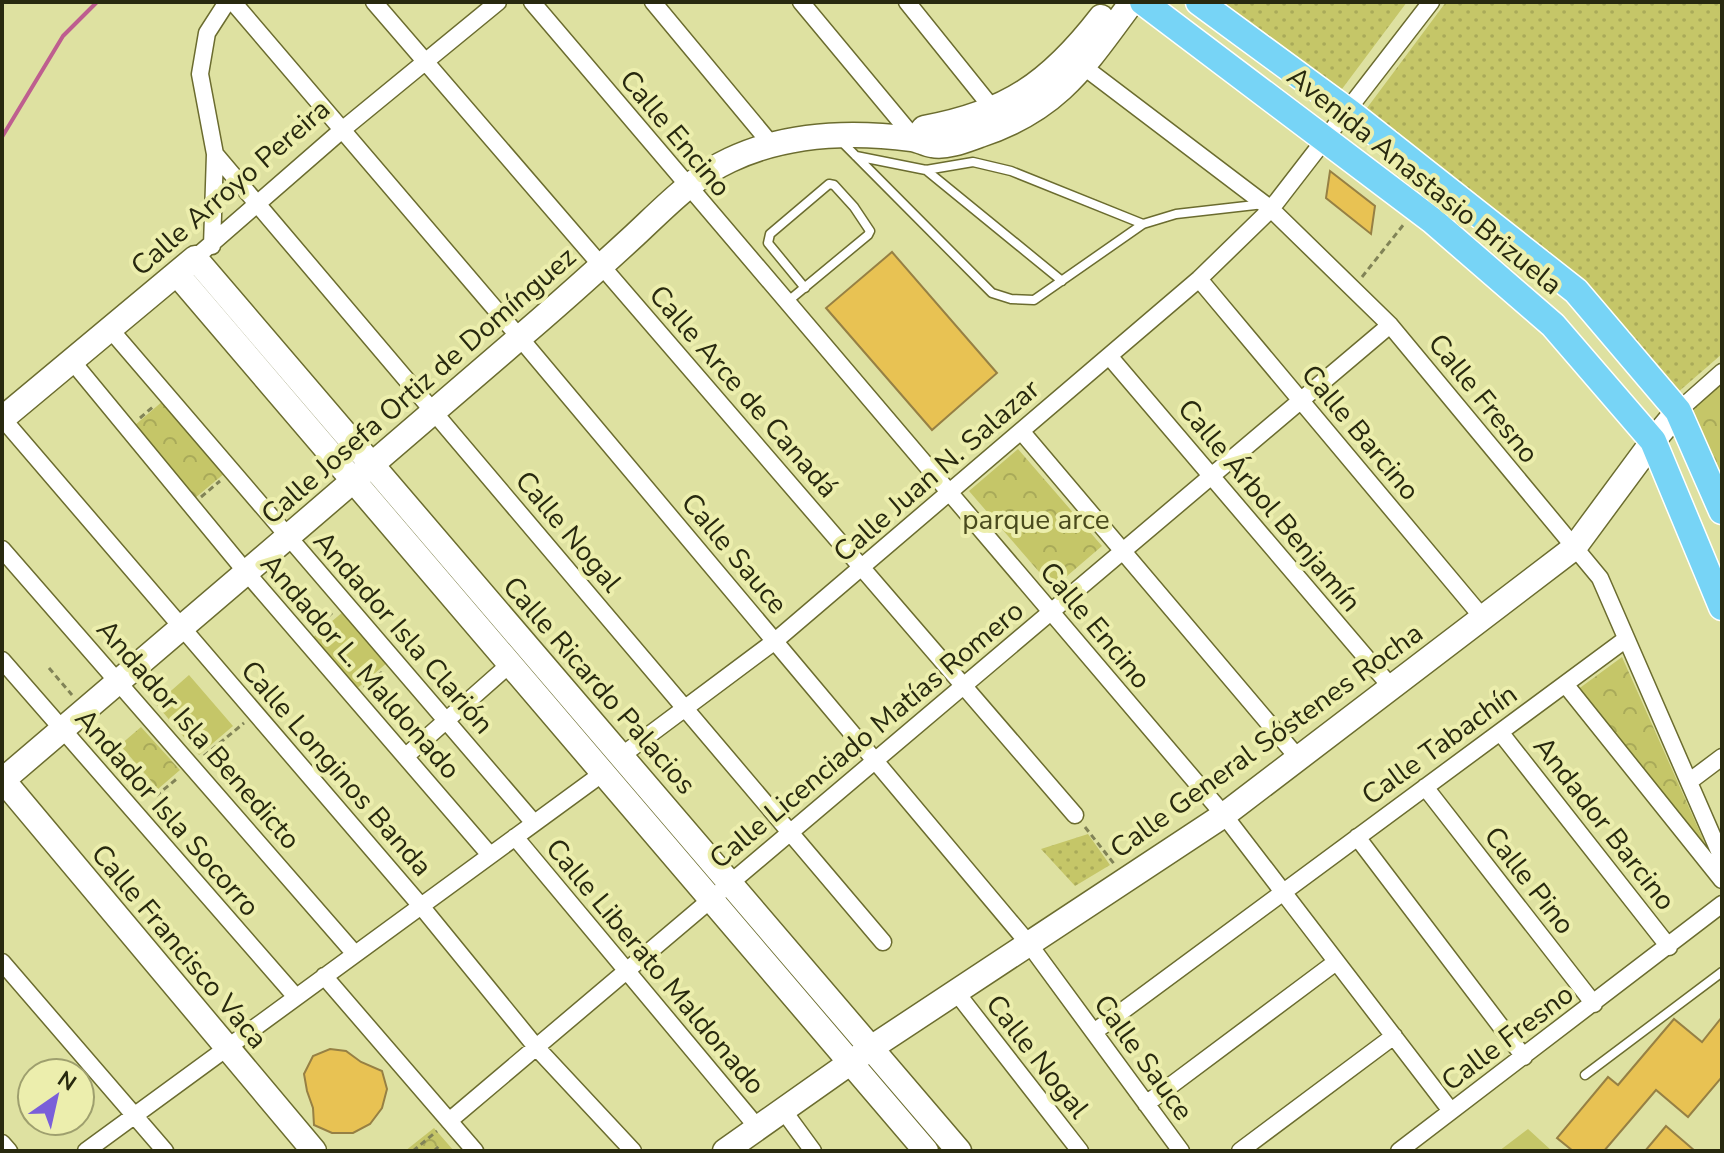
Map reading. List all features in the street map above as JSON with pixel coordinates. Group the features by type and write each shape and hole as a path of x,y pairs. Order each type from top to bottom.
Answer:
{"main road":[{"name":"Avenida Anastasio Brizuela","path":"1143,2 1417,208 1553,325 1653,441 1722,607"},
{"name":"Avenida Anastasio Brizuela","path":"1199,2 1349,112 1576,291 1678,411 1722,511"}],"street":[{"name":"Calle Sauce","path":"230,2 520,338 1029,944 1181,1151"},
{"path":"195,259 215,154 200,74 207,33 230,2"},
{"name":"Calle Arce de Canadá","path":"374,2 1075,815"},
{"name":"Calle Arroyo Pereira","path":"2,419 258,206 424,60 498,2"},
{"name":"Calle Encino","path":"532,2 1224,815 1451,1111"},
{"path":"653,2 771,144"},
{"path":"801,2 915,139"},
{"path":"907,2 993,109"},
{"name":"Calle Josefa Ortiz de Domínguez","path":"915,139 924,128 956,122 993,109 1027,92 1075,51 1113,2"},
{"name":"Calle Josefa Ortiz de Domínguez","path":"2,780 520,338 687,187 728,161 771,144 834,134 915,139 933,146 961,141 1004,127 1043,106 1084,67 1132,2"},
{"name":"Calle Juan N. Salazar","path":"621,756 775,641 1199,279 1269,206 1327,139 1431,2"},
{"name":"Calle Fresno","path":"1084,67 1269,206 1353,288 1390,325 1600,578 1722,858"},
{"name":"Calle Nogal","path":"215,154 883,942"},
{"name":"Calle Ricardo Palacios","path":"195,259 621,756 850,1062 926,1151"},
{"name":"Calle Ricardo Palacios","path":"195,259 354,481 603,773 871,1048 959,1151"},
{"name":"Calle Barcino","path":"1199,279 1483,618"},
{"name":"Calle Licenciado Matías Romero","path":"449,1121 1390,325"},
{"name":"Andador Isla Clarión","path":"110,329 534,823"},
{"name":"Calle Árbol Benjamín","path":"1109,356 1392,688"},
{"name":"Andador L. Maldonado","path":"72,361 246,572 490,855"},
{"path":"1678,411 1722,372"},
{"name":"Calle General Sóstenes Rocha","path":"725,1151 850,1062 1224,815 1574,548 1678,411"},
{"name":"Calle Longinos Banda","path":"2,419 421,906 536,1047 633,1151"},
{"path":"1021,431 1299,759"},
{"name":"Andador Isla Benedicto","path":"2,549 355,954"},
{"name":"Calle Tabachín","path":"1094,1032 1626,639"},
{"name":"Andador Isla Socorro","path":"2,660 296,997"},
{"path":"406,756 510,664"},
{"path":"1565,684 1722,880"},
{"name":"Andador Barcino","path":"1500,732 1669,947"},
{"path":"1690,781 1722,757"},
{"path":"86,1151 603,773"},
{"name":"Calle Francisco Vaca","path":"2,780 314,1151"},
{"name":"Calle Pino","path":"1425,787 1594,1004"},
{"name":"Calle Liberato Maldonado","path":"515,837 758,1128"},
{"path":"1357,837 1524,1057"},
{"name":"Calle Fresno","path":"1399,1151 1722,904"},
{"path":"2,962 165,1151"},
{"path":"1146,1104 1336,962"},
{"path":"324,976 475,1151"},
{"name":"Calle Nogal","path":"956,992 1080,1151"},
{"path":"1240,1151 1394,1036"},
{"name":"Calle Liberato Maldonado","path":"783,1110 813,1151"},
{"path":"2,1143 9,1151"}],"lane":[{"path":"834,134 992,293 1011,299 1034,300 1143,224 1176,214 1269,206"},
{"path":"856,156 926,170 973,162 1011,171 1143,224"},
{"path":"926,170 1062,281"},
{"path":"787,302 805,288 870,231 854,207 829,184 768,238 768,243 805,288"},
{"path":"1585,1075 1722,972"}],"path":[{"path":"1353,288 1417,208"},
{"path":"127,429 167,395"},
{"path":"191,505 232,471"},
{"path":"303,638 344,603"},
{"path":"354,697 394,661"},
{"path":"1075,815 1126,880"},
{"path":"413,1151 449,1121"},
{"path":"434,1151 440,1145 441,1151"}],"green space":[{"path":"1212,2 1407,2 1339,93"},
{"path":"1446,2 1722,2 1722,354 1677,393 1364,112"},
{"path":"1722,384 1722,495 1687,414"},
{"path":"164,400 225,473 195,498 134,426"},
{"name":"parque arce","path":"1018,449 1102,546 1053,588 969,491"},
{"path":"344,611 388,662 354,691 310,640"},
{"path":"1622,657 1711,857 1577,690"},
{"path":"189,675 233,726 199,755 156,704"},
{"path":"141,727 180,770 158,789 120,745"},
{"path":"1088,834 1110,865 1075,886 1041,849"},
{"path":"434,1128 454,1151 405,1151"},
{"path":"1528,1129 1552,1151 1499,1151"}],"building":[{"path":"1330,171 1375,206 1371,234 1326,198"},
{"path":"892,252 997,373 932,430 826,308"},
{"path":"1722,1017 1722,1077 1688,1117 1656,1090 1604,1151 1573,1151 1557,1138 1608,1077 1618,1085 1674,1019 1702,1042"},
{"path":"330,1049 346,1051 382,1071 387,1089 382,1108 370,1124 353,1133 332,1133 314,1125 304,1074 313,1056"},
{"path":"1666,1126 1695,1151 1645,1151"}],"waterway":[{"path":"2,137 63,36 97,2"}]}
